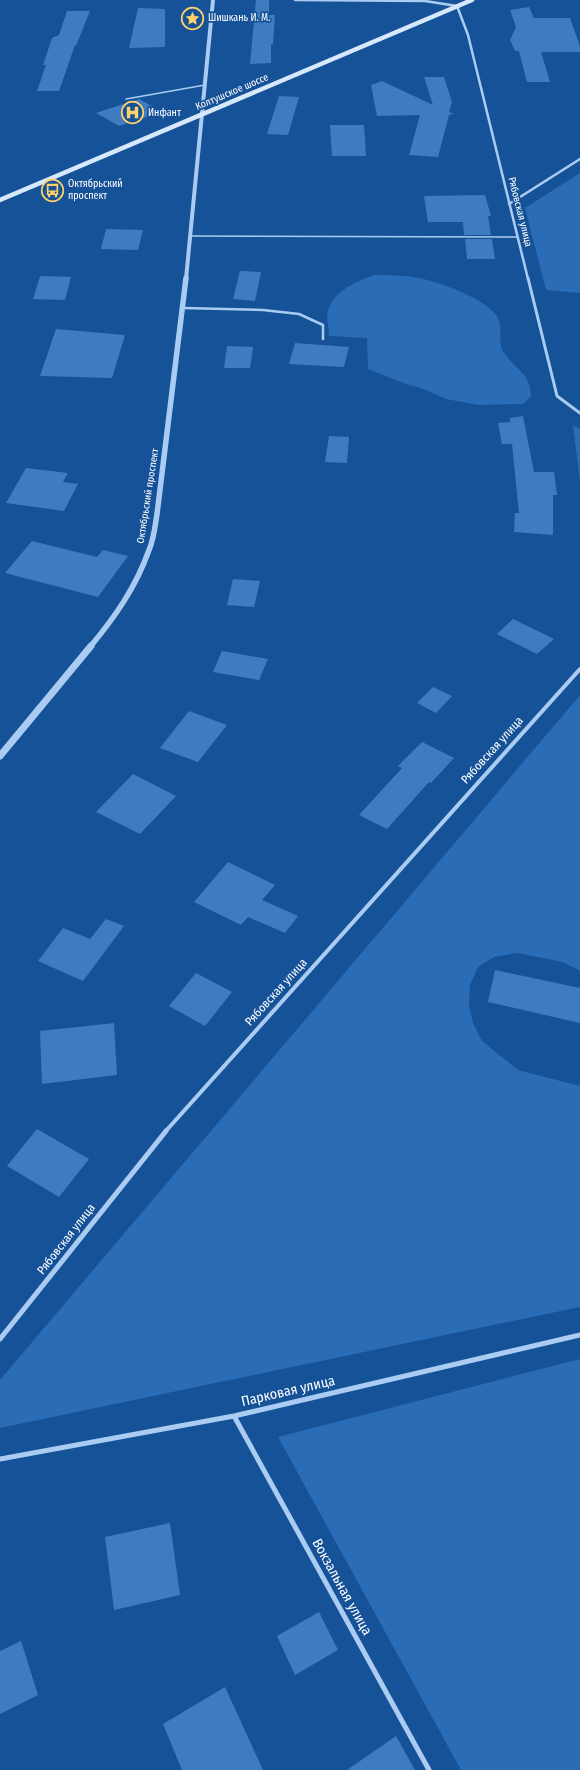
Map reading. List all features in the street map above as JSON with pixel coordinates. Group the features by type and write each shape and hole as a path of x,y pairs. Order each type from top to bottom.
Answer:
{"main road":[{"name":"Колтушское шоссе","path":"0,200 472,0"}],"street":[{"name":"Октябрьский проспект","path":"0,756 115,617 135,584 150,549 157,514 182,308 213,0"},
{"path":"295,0 425,1 457,6"},
{"name":"Рябовская улица","path":"457,6 468,35 557,396 580,413"},
{"path":"509,204 580,159"},
{"name":"Рябовская улица","path":"0,1339 155,1143 580,669"},
{"name":"Парковая улица","path":"0,1459 234,1416 580,1335"},
{"name":"Вокзальная улица","path":"234,1416 429,1770"}],"lane":[{"path":"126,99 205,85"},
{"path":"190,236 517,237"},
{"path":"182,308 263,310 299,314 324,325 323,340"}],"shaded area":[{"path":"580,173 580,293 546,290 525,208"},
{"path":"374,275 413,277 428,280 462,292 484,304 493,311 498,318 502,349 508,359 522,372 528,382 531,396 523,404 479,405 446,399 421,388 406,384 368,369 367,338 329,336 327,314 331,304 340,292 353,284"},
{"path":"573,425 580,429 580,481"},
{"path":"580,695 580,971 563,962 517,953 494,957 478,967 470,985 469,1005 473,1023 482,1041 518,1070 580,1086 580,1307 0,1428 0,1380"},
{"path":"580,1359 580,1770 461,1770 278,1437"}],"building":[{"path":"256,0 269,0 269,15 275,15 273,44 271,44 271,63 250,64"},
{"path":"529,7 534,18 570,18 580,46 580,52 541,52 550,82 527,82 519,51 515,51 510,40 516,27 510,10"},
{"path":"138,8 165,9 165,47 129,48"},
{"path":"67,11 90,11 76,46 75,45 59,91 37,91 46,65 43,65 52,38 59,35"},
{"path":"424,77 444,77 452,102 449,112 454,114 449,115 438,157 409,155 420,115 377,116 371,85 382,81 433,105"},
{"path":"279,96 299,97 288,135 267,134"},
{"path":"139,99 162,112 119,126 96,113"},
{"path":"330,125 364,125 366,156 332,156"},
{"path":"485,195 491,216 488,216 491,235 464,235 463,222 428,222 424,196"},
{"path":"106,229 143,230 138,250 101,249"},
{"path":"465,239 492,239 495,259 467,259"},
{"path":"240,271 261,272 255,301 233,299"},
{"path":"40,276 71,277 65,300 33,299"},
{"path":"56,329 125,335 112,378 40,376"},
{"path":"295,343 349,347 344,367 289,364"},
{"path":"227,346 253,347 250,368 224,368"},
{"path":"523,416 534,472 554,472 557,495 553,495 553,535 514,532 515,513 519,513 512,444 502,444 498,423 510,422 510,418"},
{"path":"329,436 349,437 347,463 325,462"},
{"path":"26,468 68,473 63,482 78,484 64,511 6,503"},
{"path":"32,541 97,557 103,550 128,556 98,597 5,573"},
{"path":"233,579 260,581 254,607 227,605"},
{"path":"513,619 554,639 537,654 497,634"},
{"path":"222,651 268,659 259,680 213,672"},
{"path":"433,687 452,696 436,713 417,703"},
{"path":"189,711 227,725 198,762 160,748"},
{"path":"422,742 454,758 431,783 429,782 387,829 359,815 402,768 398,766"},
{"path":"133,774 176,796 140,834 96,812"},
{"path":"228,862 275,885 262,900 298,916 285,933 248,917 241,925 194,902"},
{"path":"106,919 124,926 83,981 38,961 63,928 90,939"},
{"path":"495,970 580,988 580,1023 488,1002"},
{"path":"196,973 232,992 205,1026 169,1006"},
{"path":"114,1023 117,1075 42,1084 40,1031"},
{"path":"37,1129 89,1159 59,1197 7,1166"},
{"path":"170,1523 180,1595 114,1610 105,1537"},
{"path":"319,1612 338,1650 295,1675 277,1636"},
{"path":"21,1641 38,1695 0,1714 0,1651"},
{"path":"225,1687 263,1770 182,1770 163,1724"},
{"path":"396,1736 415,1770 347,1770"}],"place":[{"name":"Шишкань И. М.","path":"193,18"},
{"name":"Инфант","path":"132,113"},
{"name":"Октябрьский проспект","path":"52,190"}]}
